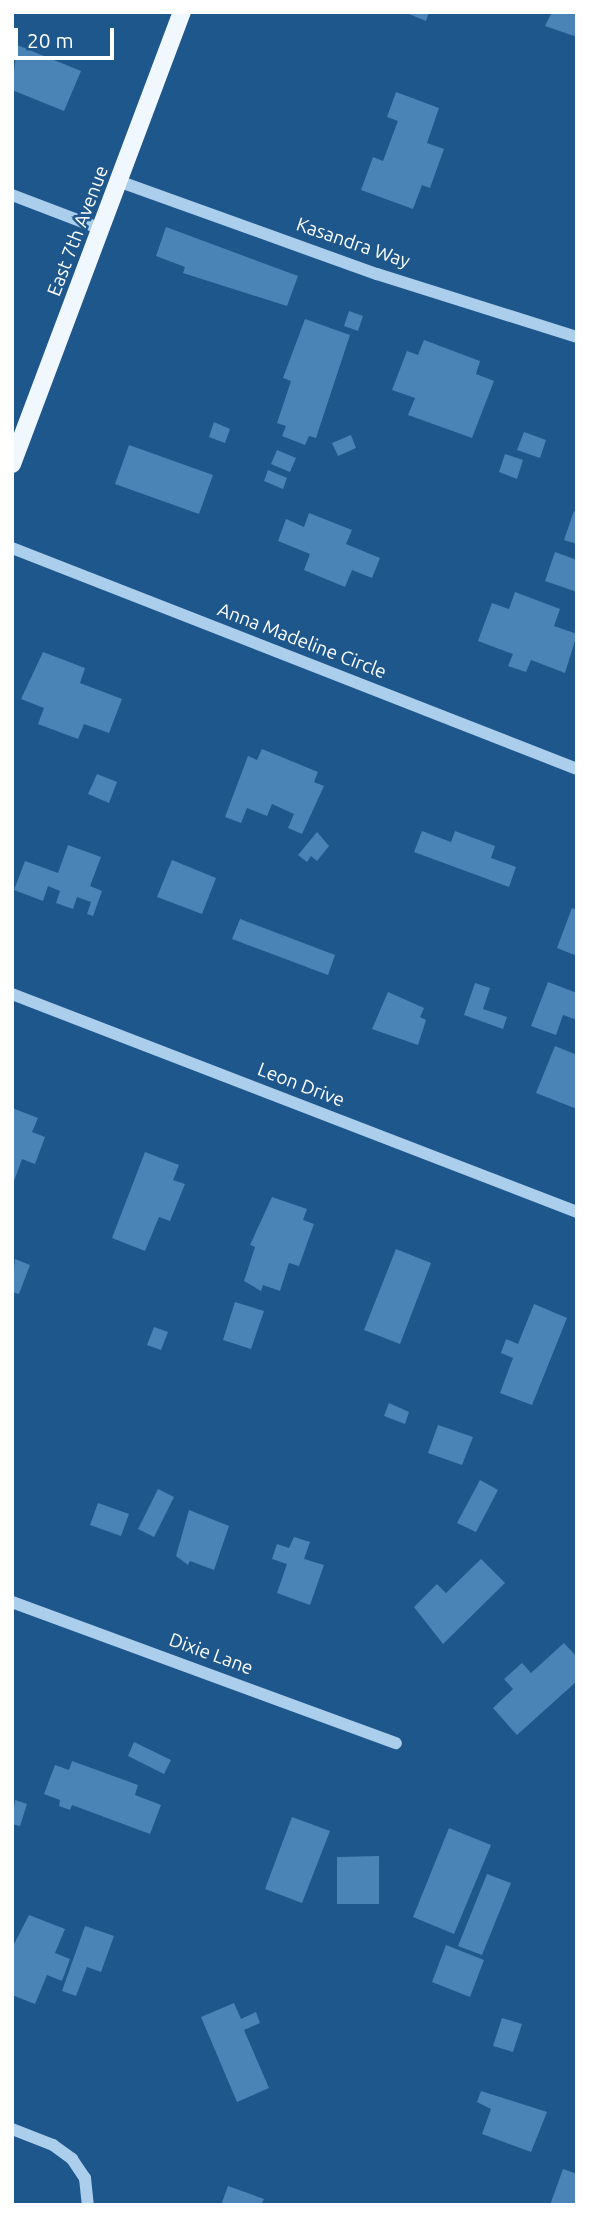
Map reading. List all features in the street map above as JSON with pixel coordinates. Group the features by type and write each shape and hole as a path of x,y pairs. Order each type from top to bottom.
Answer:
{"main road":[{"name":"East 7th Avenue","path":"12,464 182,12"}],"street":[{"name":"Kasandra Way","path":"118,181 377,274 577,337"},
{"path":"12,195 101,229"},
{"name":"Anna Madeline Circle","path":"12,548 577,769"},
{"name":"Leon Drive","path":"12,994 577,1212"},
{"name":"Dixie Lane","path":"12,1602 396,1743"},
{"path":"12,2129 53,2145 72,2160 85,2178 88,2205"}],"building":[{"path":"404,12 429,12 426,21"},
{"path":"552,12 577,12 577,37 545,26"},
{"path":"17,45 81,71 64,111 12,90"},
{"path":"396,92 439,108 427,143 444,149 430,188 422,185 413,209 361,190 373,157 383,161 398,121 387,117"},
{"path":"166,227 298,276 287,306 183,273 185,267 156,256"},
{"path":"349,311 363,316 358,331 344,326"},
{"path":"305,319 350,335 316,438 309,436 305,445 282,436 286,426 277,423 291,381 283,378"},
{"path":"424,340 480,361 476,374 494,381 472,438 408,415 415,398 392,390 407,351 418,355"},
{"path":"214,422 230,429 225,443 209,437"},
{"path":"524,432 546,440 540,458 517,450"},
{"path":"351,435 356,448 338,456 332,443"},
{"path":"129,445 213,475 199,514 115,484"},
{"path":"277,450 296,458 290,472 271,464"},
{"path":"505,454 523,460 517,479 499,472"},
{"path":"268,470 287,478 283,489 264,481"},
{"path":"574,511 577,512 577,544 564,540"},
{"path":"309,513 352,530 346,544 380,558 372,578 352,570 345,587 304,570 310,554 278,541 286,519 304,527"},
{"path":"555,552 577,560 577,592 545,581"},
{"path":"515,592 560,609 554,626 577,634 565,673 531,660 526,672 508,666 513,654 478,641 492,603 509,609"},
{"path":"43,652 85,668 80,683 122,699 109,733 84,724 78,739 38,724 44,708 21,699"},
{"path":"262,749 318,772 314,782 324,786 302,834 288,828 294,814 272,804 267,816 247,808 241,823 225,817 248,756 257,760"},
{"path":"97,774 117,782 109,803 88,794"},
{"path":"422,831 451,842 455,831 495,846 491,858 516,867 509,887 414,852"},
{"path":"317,832 329,846 317,861 311,856 307,862 298,855"},
{"path":"68,845 101,857 90,886 102,891 93,916 87,914 91,902 77,897 73,909 56,903 60,891 48,886 43,901 14,890 25,861 58,873"},
{"path":"172,860 216,878 202,914 157,897"},
{"path":"572,908 577,910 577,956 557,948"},
{"path":"240,919 335,955 328,975 232,939"},
{"path":"548,982 577,993 577,1020 563,1015 556,1035 531,1026"},
{"path":"475,983 490,988 483,1009 507,1017 503,1029 464,1015"},
{"path":"388,992 424,1008 420,1017 426,1020 418,1045 372,1029"},
{"path":"555,1046 577,1055 577,1109 536,1093"},
{"path":"12,1108 38,1118 32,1132 45,1137 35,1164 22,1159 13,1184"},
{"path":"145,1152 179,1165 173,1180 185,1184 170,1221 159,1217 145,1251 112,1238"},
{"path":"272,1197 307,1209 303,1220 314,1224 299,1266 289,1263 280,1291 263,1285 261,1291 244,1281 255,1247 250,1245"},
{"path":"396,1249 431,1263 400,1344 364,1330"},
{"path":"15,1259 30,1265 19,1294 12,1292"},
{"path":"235,1302 264,1311 251,1349 223,1340"},
{"path":"534,1304 567,1318 532,1405 500,1393 513,1358 501,1353 506,1339 518,1344"},
{"path":"154,1327 168,1332 161,1350 147,1345"},
{"path":"389,1403 409,1412 405,1424 384,1416"},
{"path":"438,1425 473,1437 462,1465 428,1453"},
{"path":"480,1480 498,1490 476,1532 457,1523"},
{"path":"158,1489 174,1497 154,1537 138,1529"},
{"path":"98,1503 129,1514 121,1536 90,1525"},
{"path":"189,1510 229,1526 214,1570 190,1561 188,1565 176,1556"},
{"path":"294,1537 310,1542 304,1559 324,1565 310,1605 277,1593 287,1564 272,1559 277,1544 289,1548"},
{"path":"481,1559 505,1583 443,1644 414,1607 437,1584 446,1593"},
{"path":"564,1643 577,1657 577,1681 517,1735 493,1708 513,1689 504,1679 522,1663 531,1673"},
{"path":"134,1742 171,1760 164,1774 128,1756"},
{"path":"72,1761 138,1785 135,1795 161,1805 150,1834 72,1805 70,1810 59,1806 60,1800 44,1794 55,1765 69,1770"},
{"path":"15,1800 27,1804 20,1826 12,1824"},
{"path":"292,1817 330,1831 302,1903 265,1889"},
{"path":"449,1828 491,1845 454,1934 413,1917"},
{"path":"379,1856 379,1904 337,1904 337,1857"},
{"path":"487,1874 511,1883 482,1955 458,1946"},
{"path":"29,1915 65,1929 55,1953 70,1959 62,1981 47,1975 35,2004 12,1995 12,1948"},
{"path":"85,1926 114,1936 101,1972 87,1967 76,1996 62,1991"},
{"path":"446,1945 484,1960 470,1997 432,1982"},
{"path":"234,2003 241,2019 256,2012 260,2023 244,2030 269,2088 237,2102 201,2017"},
{"path":"502,2018 522,2024 513,2052 493,2046"},
{"path":"481,2091 547,2112 531,2152 482,2134 491,2109 477,2102"},
{"path":"563,2169 577,2174 577,2205 550,2205"},
{"path":"228,2186 264,2199 261,2205 221,2205"}]}
